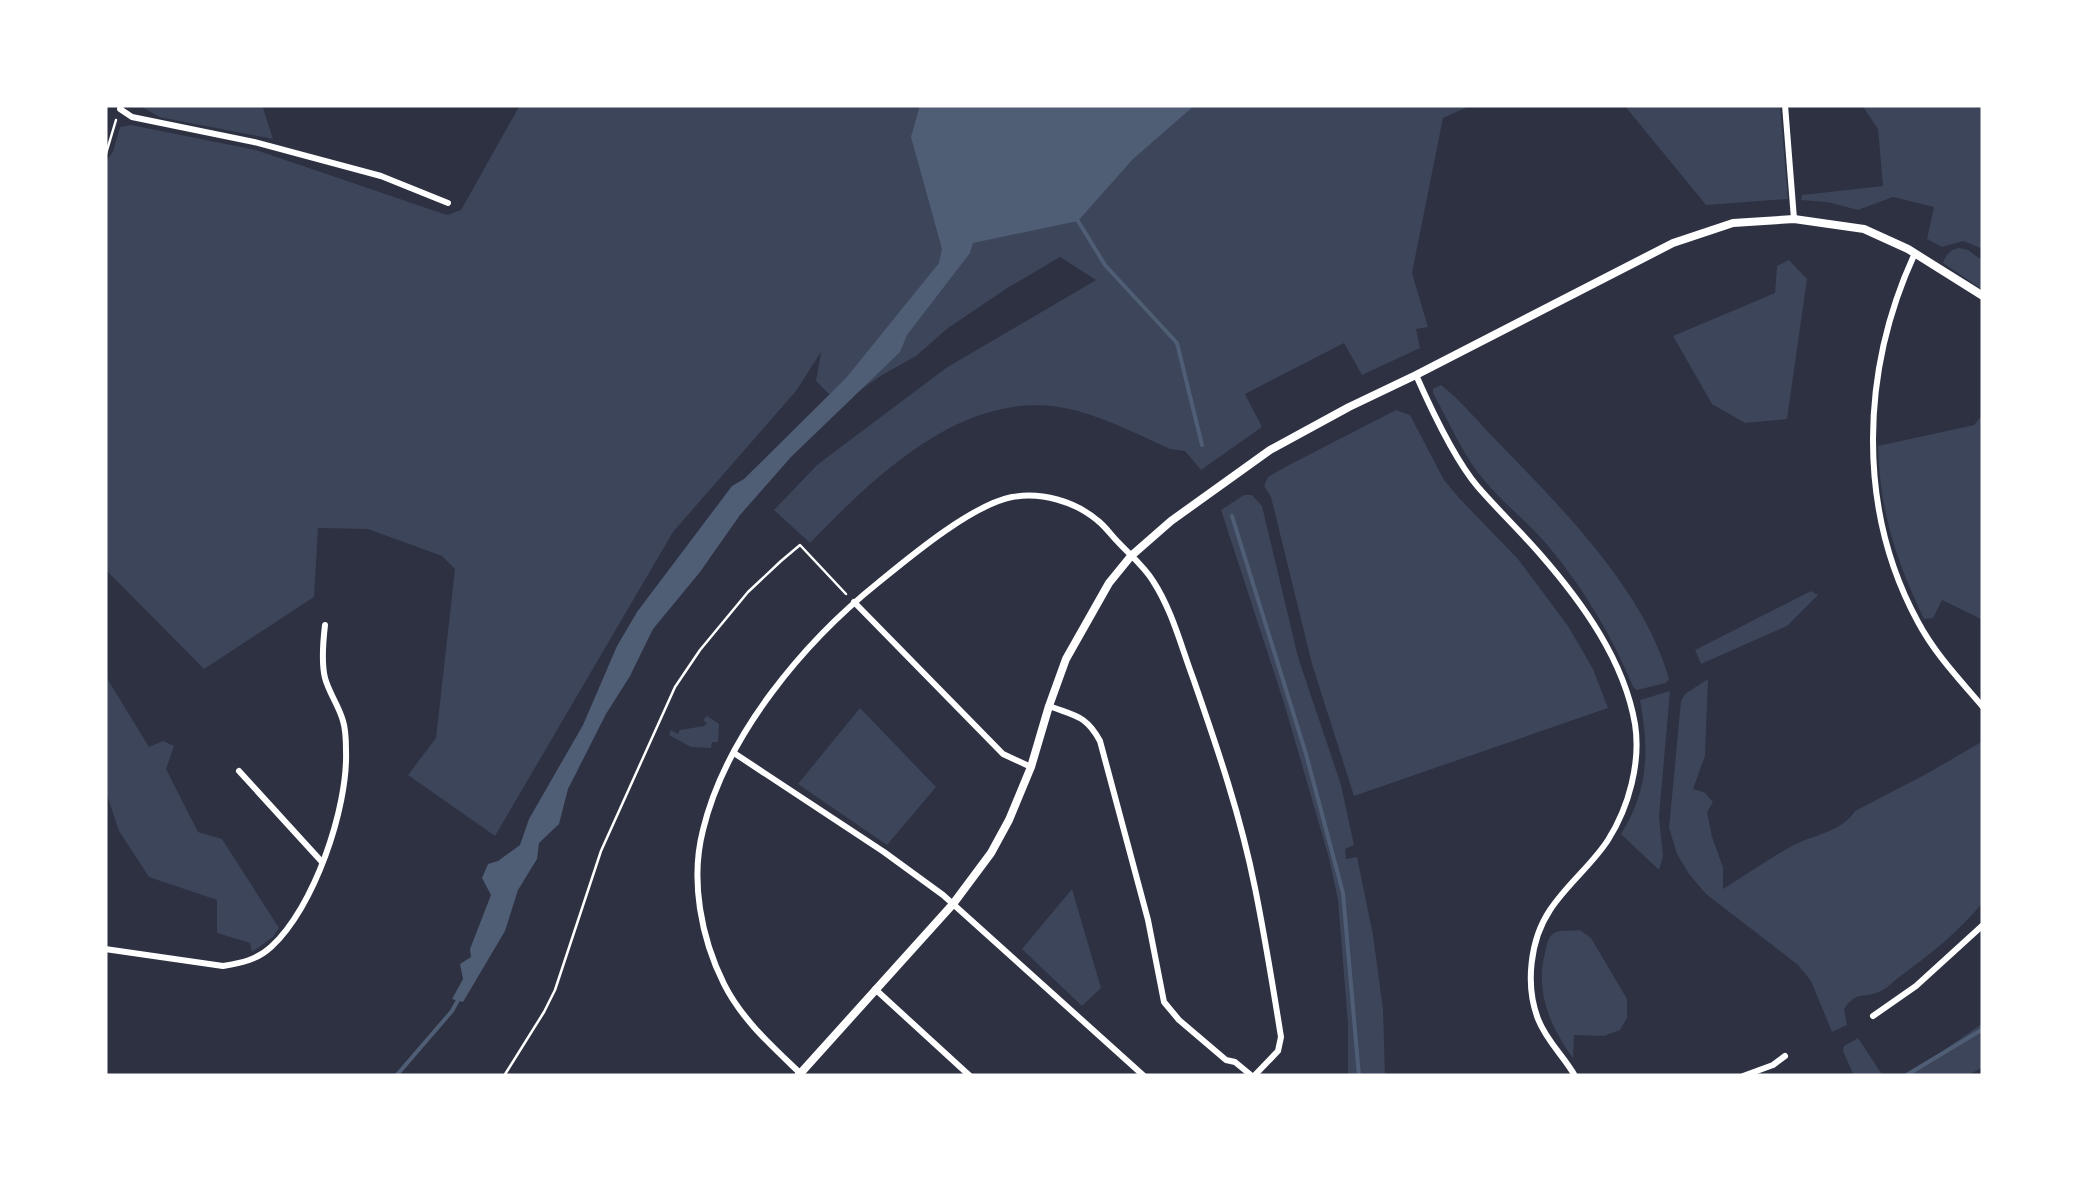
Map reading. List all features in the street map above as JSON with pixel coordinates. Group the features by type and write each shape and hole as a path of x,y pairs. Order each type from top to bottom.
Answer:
{"street":[{"path":"1785,105 1794,219"},
{"path":"120,107 132,116 254,142 382,176 448,202"},
{"path":"1049,706 1092,725 1100,741 1148,920 1164,1002 1178,1020 1226,1060 1253,1076 1278,1051 1282,1037 1254,885 1214,738 1170,615 1153,580 1131,556 1097,520 1046,496 993,502 925,545 854,602 789,672 734,753 712,798 702,832 698,872 704,930 712,958 750,1025 800,1075 954,904 998,842 1032,767 1049,706 1066,659 1109,583 1131,556 1171,521 1270,450 1672,243 1733,224 1794,219 1864,229 1915,253 1983,296"},
{"path":"1915,253 1888,328 1875,394 1872,435 1877,502 1888,549 1918,622 1932,646 1983,707"},
{"path":"1416,375 1476,485 1542,555 1580,603 1630,698 1636,756 1620,818 1608,841 1550,910 1532,967 1530,989 1538,1018 1551,1045 1574,1076"},
{"path":"854,602 1003,754 1032,767"},
{"path":"105,949 222,966 254,959 271,948 288,928 310,895 338,814 346,754 344,721 325,679 325,625"},
{"path":"734,753 884,852 954,904 1144,1076"},
{"path":"238,771 322,862"},
{"path":"1873,1016 1916,986 1983,925"},
{"path":"875,989 970,1076"},
{"path":"1743,1076 1785,1056"}],"path":[{"path":"105,157 120,107"},
{"path":"504,1076 555,990 600,851 667,704 700,650 748,592 800,545 854,602"}],"shaded area":[{"path":"139,105 262,105 273,139 159,117"},
{"path":"520,105 1472,105 1443,118 1412,273 1428,327 1416,329 1420,348 1362,375 1344,343 1245,394 1262,427 1201,470 1185,451 1170,449 1078,411 1039,405 1000,409 964,421 896,463 810,543 774,510 817,465 946,368 1096,280 1060,257 1009,287 948,328 916,356 849,398 831,396 816,381 821,352 796,391 673,532 495,836 408,775 436,738 455,569 442,556 368,529 318,528 314,597 204,669 105,569 105,164 120,127 131,125 256,150 447,215 461,210"},
{"path":"920,105 1195,105 1133,159 1078,221 973,243 970,253 907,335 900,352 791,457 740,515 653,629 568,789 559,824 539,843 537,859 518,890 505,931 463,1002 452,999 463,979 460,964 471,957 470,949 491,895 482,878 488,864 520,845 529,819 583,725 617,646 637,612 732,486 744,479 846,378 939,263 942,249 911,137"},
{"path":"1624,105 1780,105 1788,199 1706,205"},
{"path":"1862,105 1983,105 1983,249 1963,241 1942,247 1927,239 1934,207 1893,197 1858,210 1801,200 1802,195 1883,186 1878,129"},
{"path":"1959,248 1983,261 1983,290 1943,263 1949,253"},
{"path":"1789,260 1807,279 1787,419 1745,423 1712,404 1673,336 1775,293 1777,266"},
{"path":"1441,385 1597,550 1641,613 1669,679 1666,683 1637,690 1633,687 1606,631 1574,579 1541,538 1487,484 1466,455 1433,393"},
{"path":"1396,410 1410,415 1444,480 1518,559 1568,626 1593,669 1608,708 1354,796 1312,664 1271,497 1264,486 1268,477 1287,466"},
{"path":"1983,414 1983,620 1942,600 1933,618 1924,619 1891,536 1878,446 1974,425"},
{"path":"1244,495 1252,495 1262,506 1298,657 1341,785 1354,845 1345,849 1346,859 1357,857 1373,935 1383,1009 1385,1076 1348,1076 1338,900 1329,858 1221,510"},
{"path":"1811,591 1818,595 1787,626 1701,664 1695,650"},
{"path":"105,675 149,747 163,741 174,746 166,769 198,832 222,839 279,928 252,952 250,943 217,933 217,900 149,877 119,831 105,789"},
{"path":"1708,679 1705,756 1693,789 1704,792 1713,802 1707,812 1723,867 1723,889 1783,851 1835,828 1855,811 1983,741 1983,902 1943,943 1886,988 1853,999 1844,1009 1847,1025 1832,1032 1811,981 1798,965 1706,894 1677,854 1669,828 1681,701"},
{"path":"1670,691 1659,817 1663,856 1659,870 1621,834 1642,785 1645,736 1640,700"},
{"path":"860,708 936,787 887,845 798,784"},
{"path":"707,716 719,724 718,742 712,742 711,748 691,747 669,735 671,730 678,734 680,730 704,726"},
{"path":"1072,889 1101,988 1082,1006 1022,949"},
{"path":"1580,930 1591,938 1627,999 1627,1018 1620,1030 1604,1036 1574,1035 1573,1058 1547,1008 1542,967 1551,936 1558,931"},
{"path":"1983,1023 1983,1067 1967,1076 1907,1076"},
{"path":"1858,1038 1883,1076 1854,1076 1843,1051 1844,1046"}],"waterway":[{"path":"1078,221 1105,265 1177,343 1202,445"},
{"path":"1232,516 1306,754 1343,893 1359,1076"},
{"path":"396,1076 458,1000"},
{"path":"1905,1076 1983,1029"}]}
